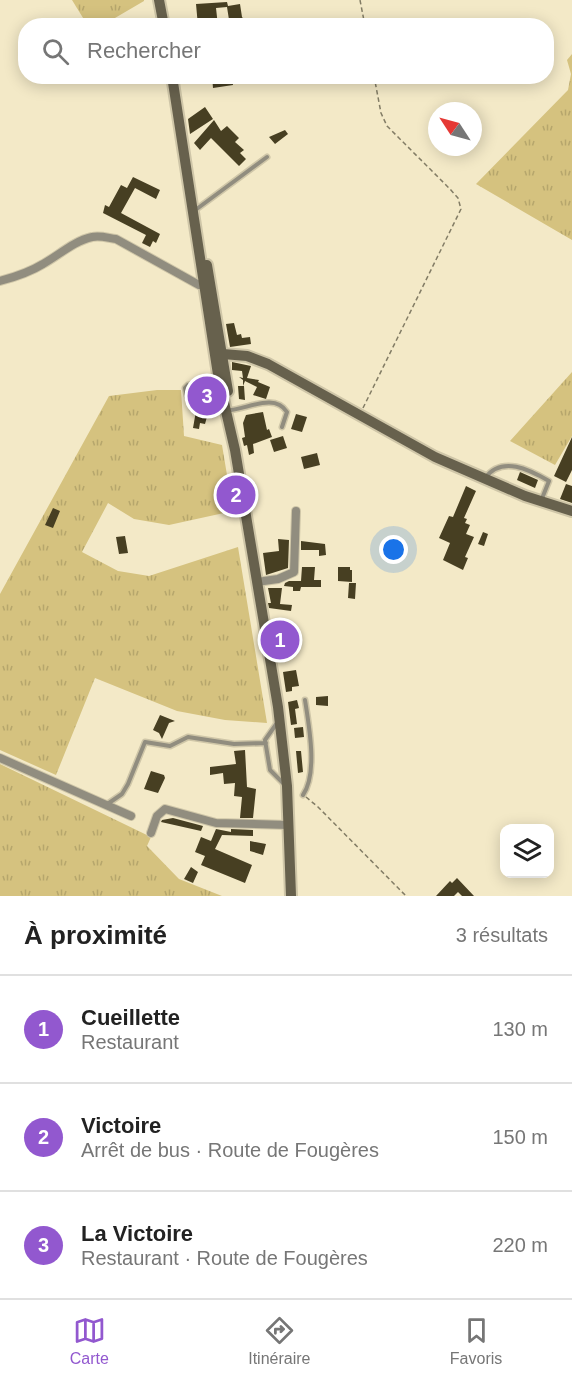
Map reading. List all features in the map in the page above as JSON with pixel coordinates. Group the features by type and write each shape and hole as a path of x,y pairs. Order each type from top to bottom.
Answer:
{"main road":[{"path":"159,0 162,18"},
{"path":"173,84 194,212 201,232 213,319 223,354 223,380 279,719 287,786 291,896"},
{"path":"213,319 216,365 223,380 231,410 233,440"},
{"path":"223,354 247,356 268,364 435,457 540,502 572,511"},
{"path":"216,365 223,354"}],"street":[{"path":"0,281 18,276 41,265 79,241 93,237 116,239 199,285 206,280"},
{"path":"257,582 278,579 294,572 296,511"},
{"path":"0,758 131,816"},
{"path":"151,833 157,816 165,808 216,823 288,825"}],"lane":[{"path":"194,212 267,157"},
{"path":"187,396 185,388 188,385 223,380"},
{"path":"231,410 274,401 283,405 287,412 282,427"},
{"path":"484,479 489,471 499,467 512,465 528,469 549,480 540,502"},
{"path":"303,795 309,787 311,751 305,700"},
{"path":"279,719 265,740 270,770 287,786"},
{"path":"106,805 122,794 145,742 170,746 189,737 234,744 266,744"}],"path":[{"path":"360,0 363,18"},
{"path":"358,416 461,209 458,198 387,126 381,113 376,84"},
{"path":"303,795 318,807 406,896"}],"green space":[{"path":"72,0 144,0 115,18 83,18"},
{"path":"572,54 572,240 476,184 568,90 571,74 567,60"},
{"path":"572,372 572,436 555,465 510,441"},
{"path":"157,390 181,390 184,436 222,445 233,511 169,525 134,519 108,503 82,552 118,571 149,576 238,547 267,723 225,720 177,711 95,678 56,775 0,750 0,594 109,396"},
{"path":"0,764 151,837 147,846 179,879 222,896 0,896"}],"building":[{"path":"227,2 228,6 240,4 243,18 229,18 227,7 216,8 217,18 197,18 196,4"},
{"path":"213,84 233,84 233,85 213,88"},
{"path":"205,107 213,119 190,134 188,119"},
{"path":"214,120 221,131 227,126 239,138 235,142 244,150 240,153 246,159 239,166 211,138 200,150 194,143"},
{"path":"285,130 288,134 275,144 269,137"},
{"path":"133,177 160,190 156,199 135,188 121,213 160,234 156,243 153,241 150,247 142,243 146,235 103,213 105,205 109,207 121,185 127,188"},
{"path":"234,323 237,335 241,334 242,338 250,337 251,344 230,347 226,324"},
{"path":"232,362 251,366 247,378 259,380 258,382 270,387 266,399 253,395 257,387 245,381 243,386 243,380 239,377 243,378 242,371 232,370"},
{"path":"238,386 244,386 245,400 239,399"},
{"path":"213,388 216,402 212,402 214,412 208,413 205,424 200,423 199,429 193,428 196,411 190,411 189,401 194,401 193,394 207,392 207,389"},
{"path":"263,412 267,430 269,429 272,437 253,444 254,453 249,455 247,445 244,446 242,438 245,437 243,423 246,415"},
{"path":"296,414 307,417 302,432 291,429"},
{"path":"283,436 287,448 274,452 270,440"},
{"path":"572,437 572,470 566,482 554,476"},
{"path":"317,453 320,465 304,469 301,457"},
{"path":"520,472 538,480 535,488 517,480"},
{"path":"566,484 572,486 572,503 560,499"},
{"path":"466,486 476,491 464,518 467,519 465,523 470,525 466,534 474,537 465,557 468,558 463,570 443,560 450,543 439,538 449,516 453,517"},
{"path":"53,508 60,511 53,528 45,525"},
{"path":"483,532 488,534 484,546 478,544"},
{"path":"125,536 128,553 119,554 116,537"},
{"path":"278,539 289,540 288,568 266,575 263,553 279,551"},
{"path":"301,541 325,544 326,555 319,556 319,550 301,550"},
{"path":"302,567 315,567 314,580 321,580 321,587 301,587 300,591 293,591 293,587 284,586 289,581 301,581"},
{"path":"338,567 350,567 352,582 338,581"},
{"path":"349,583 356,583 355,599 348,598"},
{"path":"268,588 282,588 280,604 292,605 291,611 269,608 268,603 271,603"},
{"path":"281,626 282,634 285,634 286,649 279,651 272,627"},
{"path":"296,670 299,686 292,687 292,691 286,692 283,672"},
{"path":"328,696 328,706 316,705 316,697"},
{"path":"297,700 299,708 295,709 297,724 291,725 288,702"},
{"path":"160,715 175,721 169,723 162,739 159,733 153,730"},
{"path":"303,727 304,737 295,738 294,728"},
{"path":"245,750 247,787 256,789 253,818 240,818 242,797 234,796 235,783 224,784 223,773 210,775 210,767 236,764 234,751"},
{"path":"296,751 301,751 303,772 298,773"},
{"path":"151,771 164,775 165,778 158,793 144,789"},
{"path":"173,818 203,826 201,831 161,822"},
{"path":"216,829 231,832 231,829 253,830 253,836 222,835 215,849 252,865 245,883 201,865 205,856 195,852 201,837 211,841"},
{"path":"250,841 266,844 263,855 250,851"},
{"path":"191,867 198,872 193,883 184,879"},
{"path":"457,878 474,896 462,896 458,892 454,896 436,896 450,881 452,883"}],"place":[{"name":"La Victoire","path":"207,396"},
{"name":"Victoire","path":"236,495"},
{"name":"Cueillette","path":"280,640"}]}
